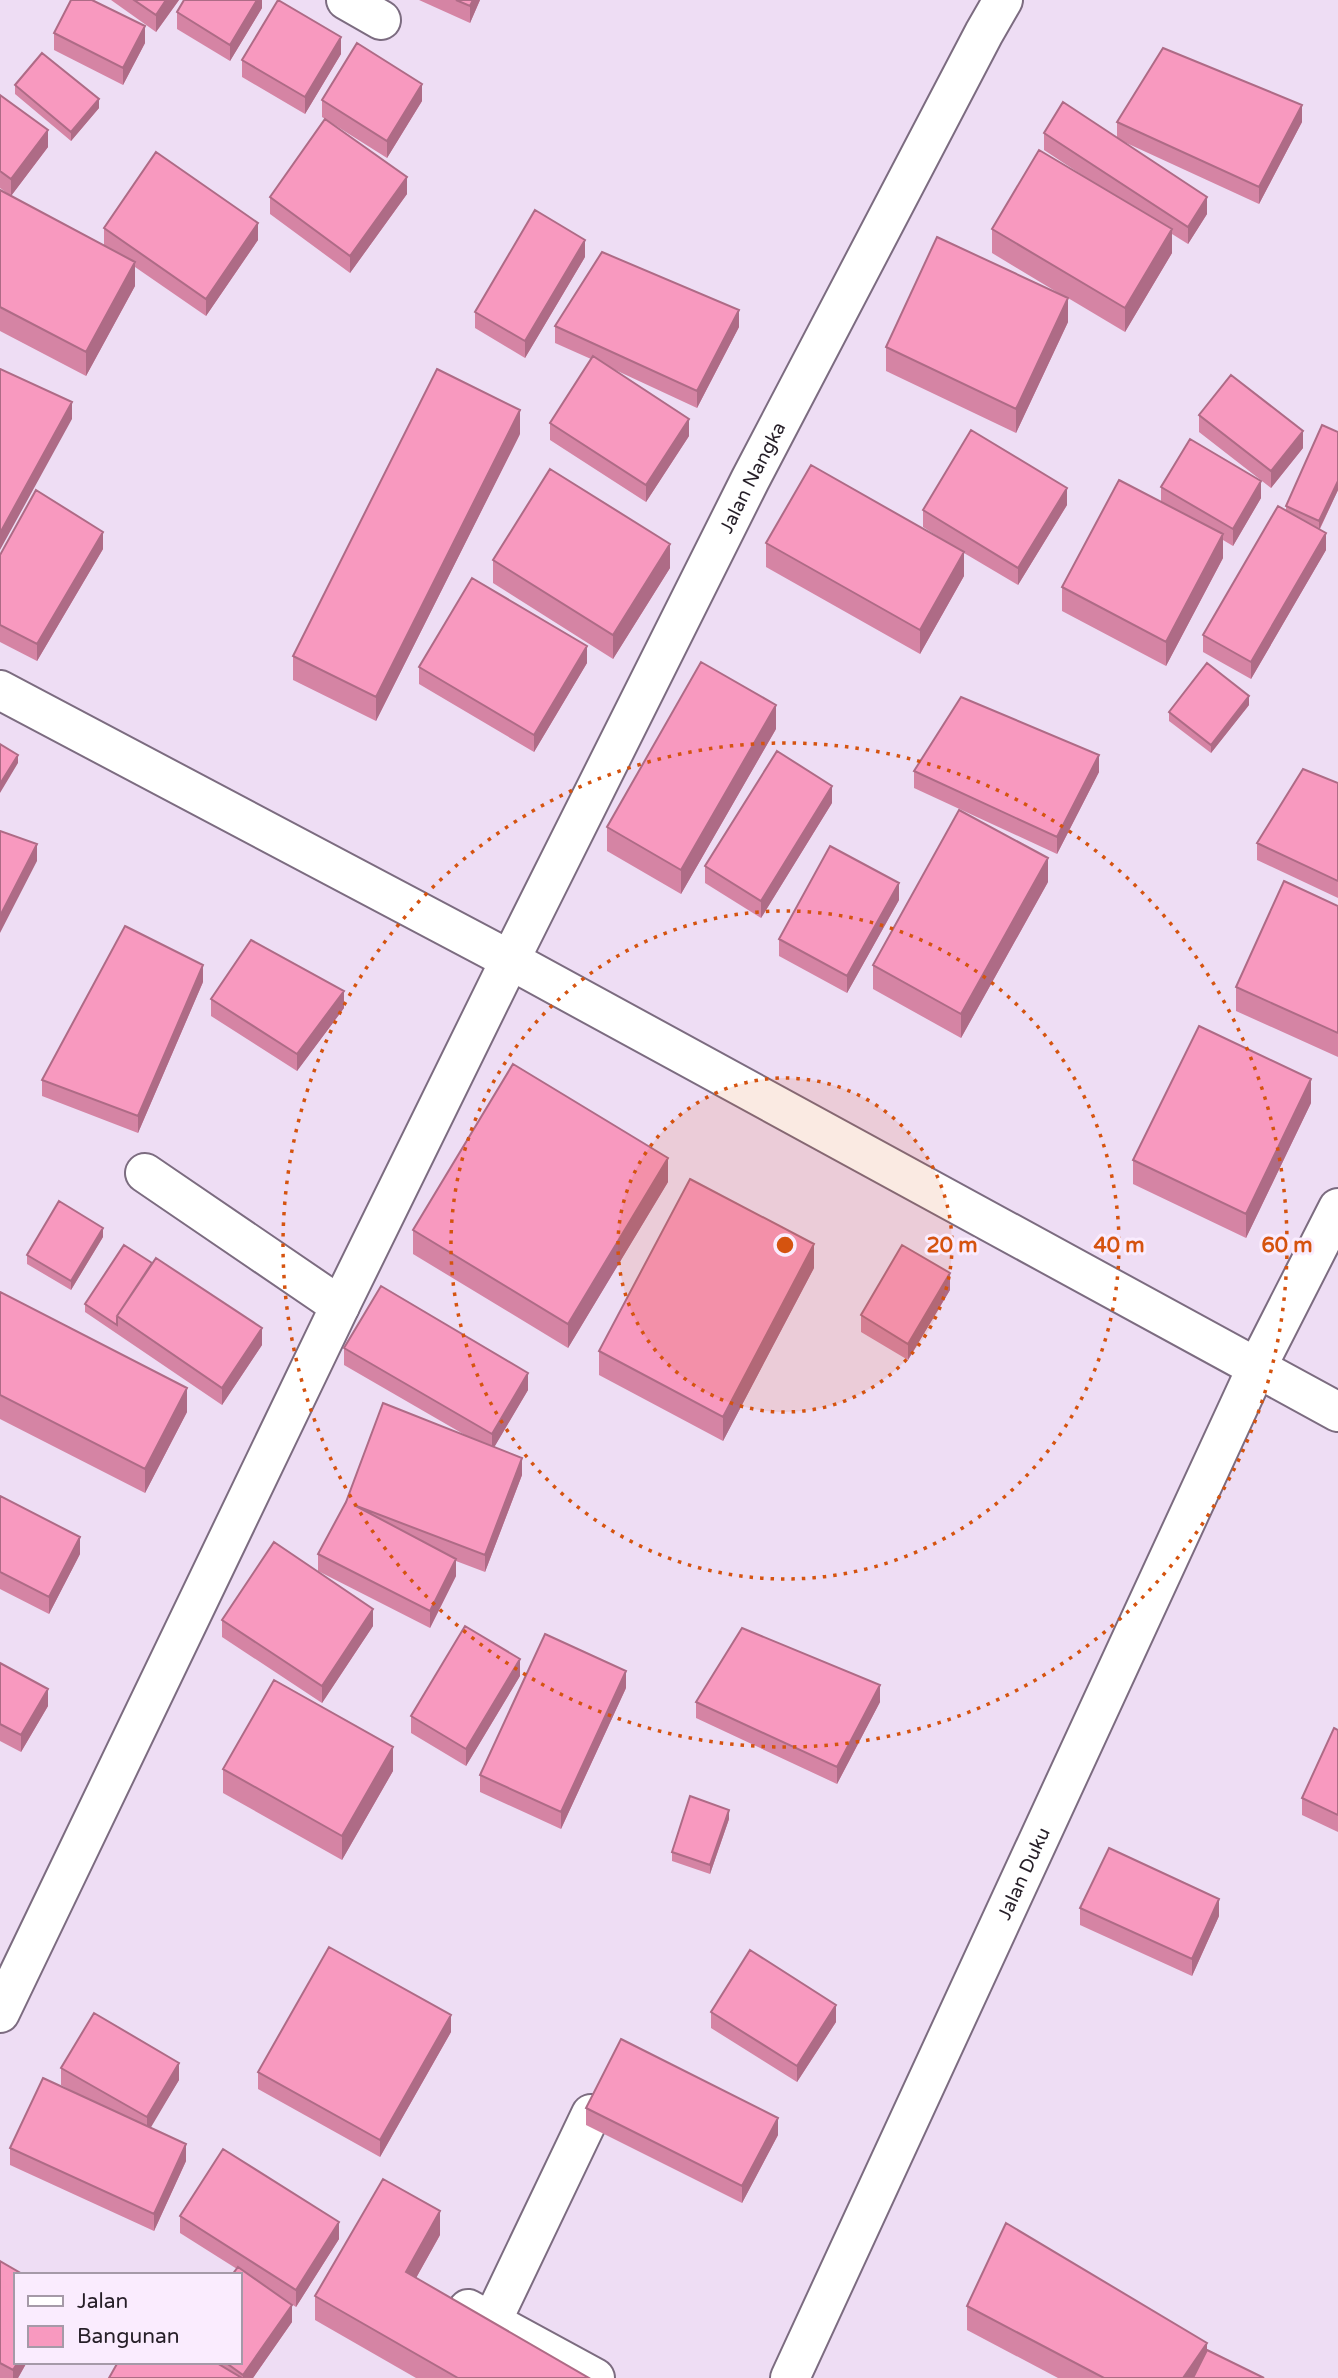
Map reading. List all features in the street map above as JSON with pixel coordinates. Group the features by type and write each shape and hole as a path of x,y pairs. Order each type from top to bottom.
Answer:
{"street":[{"path":"346,0 381,20"},
{"name":"Jalan Nangka","path":"0,2013 340,1306 510,960 750,480 1003,0"},
{"path":"0,690 510,960 1338,1412"},
{"path":"145,1173 340,1306"},
{"name":"Jalan Duku","path":"790,2378 1257,1367 1338,1208"},
{"path":"492,2321 591,2114"},
{"path":"450,2299 596,2378"}],"building":[{"path":"71,0 92,0 145,26 123,68 54,33"},
{"path":"134,0 166,0 156,15"},
{"path":"184,0 257,0 230,45 177,12"},
{"path":"278,0 341,37 305,97 242,60"},
{"path":"456,0 473,0 470,6"},
{"path":"357,43 422,84 387,141 322,100"},
{"path":"1163,48 1302,105 1259,187 1117,122"},
{"path":"42,53 99,99 71,132 15,85"},
{"path":"0,95 48,130 11,179 0,171"},
{"path":"1063,102 1207,197 1188,227 1044,133"},
{"path":"325,119 407,177 350,256 270,197"},
{"path":"1039,150 1172,229 1125,308 992,229"},
{"path":"156,152 258,223 206,299 104,228"},
{"path":"0,190 135,262 86,352 0,307"},
{"path":"535,210 585,240 525,341 475,312"},
{"path":"937,237 1068,298 1016,409 886,347"},
{"path":"602,252 739,310 697,391 555,326"},
{"path":"593,356 689,419 646,485 550,423"},
{"path":"0,369 72,402 0,533"},
{"path":"437,369 520,410 376,697 293,656"},
{"path":"1231,375 1303,431 1271,471 1199,415"},
{"path":"1322,425 1338,432 1338,481 1319,521 1286,506"},
{"path":"971,430 1067,488 1018,568 923,510"},
{"path":"1190,439 1261,481 1233,529 1161,487"},
{"path":"811,465 964,552 920,630 766,543"},
{"path":"550,469 670,544 613,635 493,560"},
{"path":"1119,480 1223,534 1166,642 1062,587"},
{"path":"36,490 103,532 37,644 0,625 0,555"},
{"path":"1278,506 1326,533 1251,662 1203,635"},
{"path":"472,578 587,646 534,735 419,667"},
{"path":"701,662 776,705 681,870 607,827"},
{"path":"1207,663 1249,696 1211,745 1169,712"},
{"path":"961,697 1099,755 1057,837 914,771"},
{"path":"0,744 18,755 0,784"},
{"path":"777,751 832,786 761,901 705,866"},
{"path":"1303,769 1338,783 1338,881 1257,843"},
{"path":"959,810 1048,858 961,1014 873,965"},
{"path":"0,831 37,844 0,916"},
{"path":"830,846 899,883 847,976 779,939"},
{"path":"1284,881 1338,906 1338,1033 1236,987"},
{"path":"125,926 203,965 138,1116 42,1080"},
{"path":"251,940 344,991 297,1054 211,999"},
{"path":"1199,1026 1311,1079 1246,1214 1133,1160"},
{"path":"513,1064 668,1158 568,1324 413,1230"},
{"path":"690,1179 814,1244 723,1417 599,1351"},
{"path":"59,1201 103,1228 71,1281 27,1255"},
{"path":"124,1245 152,1263 117,1316 117,1325 85,1304"},
{"path":"902,1245 950,1273 908,1344 861,1315"},
{"path":"156,1258 262,1328 222,1388 117,1316"},
{"path":"381,1286 528,1373 492,1434 344,1348"},
{"path":"0,1292 187,1388 145,1469 0,1395"},
{"path":"383,1403 522,1458 485,1555 354,1505 456,1559 430,1611 318,1554 346,1502"},
{"path":"0,1496 80,1537 49,1597 0,1572"},
{"path":"274,1542 373,1609 322,1686 222,1620"},
{"path":"465,1626 520,1659 466,1749 411,1716"},
{"path":"742,1628 880,1685 837,1767 696,1702"},
{"path":"545,1634 626,1671 561,1812 480,1775"},
{"path":"0,1663 48,1689 21,1735 0,1724"},
{"path":"274,1680 393,1747 342,1836 223,1769"},
{"path":"1334,1728 1338,1730 1338,1815 1302,1798"},
{"path":"690,1796 729,1810 710,1865 672,1852"},
{"path":"1109,1848 1219,1899 1192,1959 1080,1908"},
{"path":"329,1947 451,2015 380,2140 258,2072"},
{"path":"750,1950 836,2005 797,2066 711,2012"},
{"path":"94,2013 179,2063 147,2117 61,2068"},
{"path":"621,2039 778,2118 742,2186 586,2108"},
{"path":"43,2078 186,2144 154,2214 10,2148"},
{"path":"223,2149 339,2222 296,2290 180,2216"},
{"path":"383,2179 440,2211 406,2272 589,2378 458,2378 315,2296"},
{"path":"1006,2223 1207,2343 1183,2378 1104,2378 967,2306"},
{"path":"0,2261 21,2273 14,2273 14,2364 17,2364 13,2370 0,2363"},
{"path":"238,2267 292,2305 243,2375 228,2364 242,2364 242,2273 234,2273"},
{"path":"1207,2350 1264,2378 1193,2378"},
{"path":"117,2364 218,2364 242,2378 109,2378"}]}
